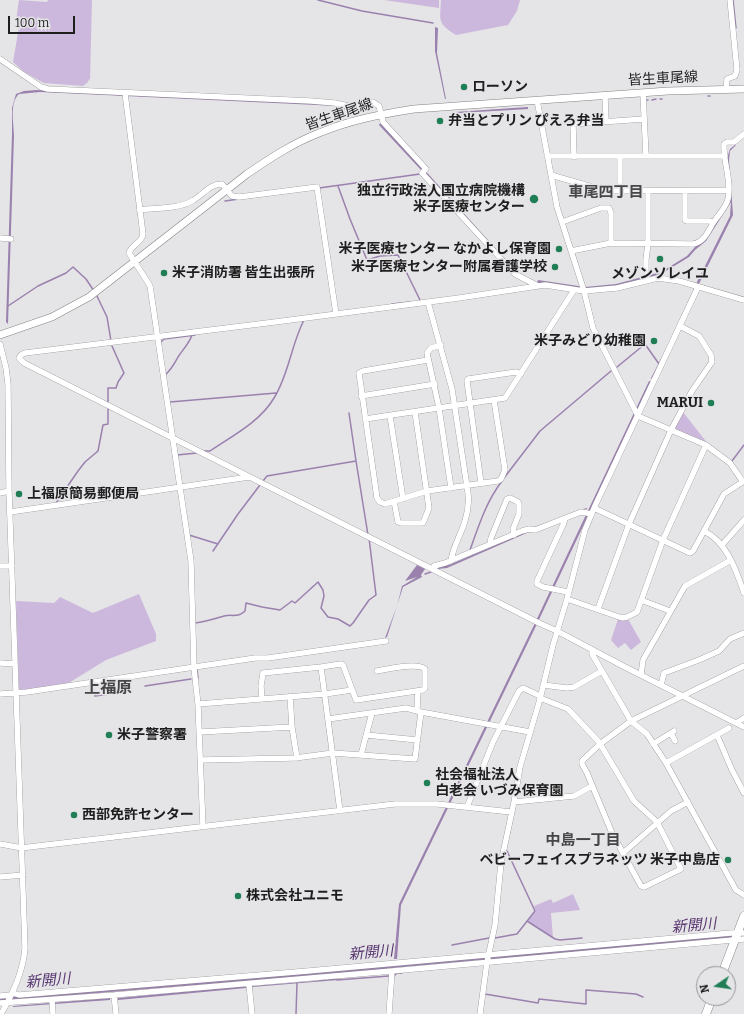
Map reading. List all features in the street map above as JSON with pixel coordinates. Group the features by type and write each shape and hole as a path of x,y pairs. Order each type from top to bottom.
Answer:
{"highway":[{"path":"725,966 744,916"}],"main road":[{"name":"皆生車尾線","path":"0,335 36,323 74,305 89,296 259,166 289,147 326,130 348,122 381,114 414,109 643,93 744,89"}],"street":[{"path":"726,89 727,79 735,76 737,70 730,0"},
{"path":"0,59 41,87 54,89 125,95 311,100 353,107 374,102 379,106 383,122 426,169 422,173 511,270 521,278 538,286"},
{"path":"643,93 646,156"},
{"path":"125,95 143,237 129,252 150,286 156,337 191,561 195,668 200,732 202,827"},
{"path":"605,96 606,121"},
{"path":"432,569 434,566 514,535 565,519 581,512 591,511 629,524 690,553 694,551 724,494 743,481 730,463 706,445 638,416 593,328 584,291 557,207 537,100"},
{"path":"574,157 573,124 644,119"},
{"path":"571,251 611,243 696,244 705,237 726,205 728,199 724,152 725,143 734,142 744,134"},
{"path":"547,156 725,156"},
{"path":"620,156 620,191"},
{"path":"551,175 606,191 728,190"},
{"path":"139,210 183,205 193,200 214,184 222,184 232,196 239,197 316,187 336,314"},
{"path":"646,280 648,191"},
{"path":"685,191 685,220 710,221 713,223"},
{"path":"562,222 601,208 609,208 611,211 611,243"},
{"path":"0,238 9,239"},
{"path":"744,300 664,278 646,280 617,288 584,291 545,285 428,302 25,353 19,358 24,363 557,631 744,727"},
{"path":"480,1014 488,958 495,925 501,863 520,767 585,530 591,511 638,416 680,326 696,287"},
{"path":"365,419 505,398 574,290"},
{"path":"428,302 452,388 467,485 467,513 465,522 452,551 451,560"},
{"path":"598,609 629,524 671,430 692,391 712,360 711,355 699,336 680,326"},
{"path":"0,344 8,384 9,491 25,929 25,955 12,995 1,1014"},
{"path":"440,345 430,348 428,351 428,360 439,408 451,488"},
{"path":"428,360 360,372 358,376 377,498 380,502 385,504 427,491 498,481 501,479 504,473 494,400"},
{"path":"481,483 467,381 468,379 516,372 521,374"},
{"path":"362,396 434,384"},
{"path":"394,501 398,522 423,523 429,508 414,412"},
{"path":"390,416 403,499"},
{"path":"567,599 625,618 637,612 663,540 706,445"},
{"path":"10,512 249,477"},
{"path":"0,493 9,491"},
{"path":"490,544 507,499 510,498 519,504 519,514 513,530 514,535"},
{"path":"565,519 537,580 537,584 568,592"},
{"path":"722,545 744,520"},
{"path":"704,531 713,535 722,545 731,560 744,593"},
{"path":"641,675 644,660 670,611 686,585 731,560"},
{"path":"0,566 12,566"},
{"path":"641,600 670,611"},
{"path":"661,685 664,673 719,651 730,638 744,634"},
{"path":"0,694 386,641"},
{"path":"592,650 592,654 631,721 647,734 666,763 736,890 744,895"},
{"path":"0,663 15,664"},
{"path":"262,699 261,686 263,673 340,664 343,665 356,700 423,690 425,686 424,667 412,666 377,671"},
{"path":"467,807 493,742 520,689 523,688 568,709 600,744 634,801 657,822 681,869 645,887 642,887 612,833 582,761 600,744 631,721 744,666"},
{"path":"321,667 340,811"},
{"path":"543,685 574,688 602,671"},
{"path":"198,704 325,694 352,690"},
{"path":"201,760 297,758 333,753 415,759 418,740 418,691"},
{"path":"290,696 292,727 297,758"},
{"path":"328,719 406,708 530,732"},
{"path":"360,755 372,713"},
{"path":"736,723 744,718"},
{"path":"200,732 292,727"},
{"path":"666,763 729,728"},
{"path":"653,744 672,732 675,740"},
{"path":"366,735 418,740"},
{"path":"717,735 744,793"},
{"path":"514,802 574,796 592,786"},
{"path":"624,853 657,822 671,811 688,802"},
{"path":"0,844 22,848 395,804 448,805 511,812"},
{"path":"0,877 23,875"},
{"path":"0,1003 52,1003 114,995 249,984 488,958 738,935 744,939"},
{"path":"0,996 391,968"},
{"path":"389,1014 391,968"},
{"path":"249,984 252,1014"},
{"path":"114,995 116,1014"},
{"path":"52,1003 53,1014"}],"shaded area":[{"path":"19,0 47,2 48,0 92,0 90,80 89,79 83,86 44,83 24,72 13,62 20,21 16,21"},
{"path":"384,0 439,0 439,8"},
{"path":"441,0 520,0 517,11 508,25 456,35 441,21"},
{"path":"435,27 438,28 437,53 446,99 435,51"},
{"path":"37,90 313,102 346,107 356,111 355,113 335,106 317,105 40,92 19,94 13,108 14,136 8,324 6,322 12,108 16,94 24,91"},
{"path":"528,107 528,109 460,113 455,112"},
{"path":"380,123 412,156 515,270 533,281 520,276 379,125"},
{"path":"736,144 730,151 729,160 733,215 652,379 651,378 730,216 731,202 706,241 689,257 661,274 616,286 579,289 537,283 538,280 585,287 616,284 661,272 687,256 706,238 727,206 727,158 730,149"},
{"path":"649,381 651,382 536,626 401,905 397,959 394,959 399,904 535,623"},
{"path":"683,412 708,444 676,430 675,427"},
{"path":"587,508 535,528 447,568 438,569 438,567 449,565 538,526 579,510"},
{"path":"417,565 425,569 421,575 422,577 403,587 397,605 402,586 417,577 405,581"},
{"path":"139,594 156,634 156,641 106,660 67,684 20,691 16,601 54,603 60,597 93,613"},
{"path":"396,607 387,637 385,638"},
{"path":"618,619 625,621 628,619 641,642 631,650 625,643 618,648 611,640"},
{"path":"573,894 580,910 551,913 553,938 528,921 536,911 534,906 551,899 553,903"},
{"path":"744,934 744,937 381,970 0,1001 0,998"},
{"path":"325,979 338,980 252,987 252,986"},
{"path":"246,986 246,988 118,1000 118,998"},
{"path":"110,998 110,1000 13,1007 13,1006"}],"waterway":[{"path":"318,0 362,11 433,23"},
{"path":"733,0 736,28"},
{"path":"652,100 656,99"},
{"path":"319,188 420,174"},
{"path":"338,186 367,260 380,256 398,255 420,300"},
{"path":"225,201 239,199"},
{"path":"8,306 38,286 66,273 73,267 86,279 94,291"},
{"path":"96,294 107,317 111,341"},
{"path":"392,304 410,302"},
{"path":"203,451 210,451 236,434 268,407 279,389 304,320"},
{"path":"165,375 173,366 192,335"},
{"path":"161,342 164,339 195,335"},
{"path":"617,367 645,344 659,364"},
{"path":"108,403 108,388 116,388 124,373 112,346"},
{"path":"504,478 540,431 611,371"},
{"path":"170,402 276,393"},
{"path":"56,503 85,462 98,451 103,425 108,424 108,407"},
{"path":"263,481 267,476 356,461 349,413"},
{"path":"732,461 744,445"},
{"path":"177,455 197,453"},
{"path":"356,461 368,535"},
{"path":"470,550 487,505 502,481"},
{"path":"213,551 260,485"},
{"path":"189,535 218,544"},
{"path":"195,623 227,615 240,614 245,611 246,603 280,610 292,601 295,603 318,582 323,590 324,596 321,608 328,617 338,619 350,626 369,600 376,595 369,538"},
{"path":"425,574 431,572"},
{"path":"197,669 198,678"},
{"path":"145,686 191,679"},
{"path":"92,684 95,696 117,693 117,690"},
{"path":"495,938 517,934 535,911 506,849"},
{"path":"527,921 555,939 582,938"},
{"path":"452,945 489,938"},
{"path":"393,977 397,973 402,973"},
{"path":"337,980 389,976"},
{"path":"296,1014 297,983"},
{"path":"485,994 538,1003 539,999 586,1004 586,990 636,994 643,997"}],"place":[{"name":"ローソン","path":"464,87"},
{"name":"弁当とプリン ぴえろ弁当","path":"440,121"},
{"name":"独立行政法人国立病院機構 米子医療センター","path":"534,199"},
{"name":"米子医療センター なかよし保育園","path":"559,249"},
{"name":"メゾンソレイユ","path":"660,259"},
{"name":"米子医療センター附属看護学校","path":"555,267"},
{"name":"米子消防署 皆生出張所","path":"164,273"},
{"name":"米子みどり幼稚園","path":"654,341"},
{"name":"MARUI","path":"711,403"},
{"name":"上福原簡易郵便局","path":"19,494"},
{"name":"米子警察署","path":"109,735"},
{"name":"社会福祉法人 白老会 いづみ保育園","path":"427,783"},
{"name":"西部免許センター","path":"74,815"},
{"name":"ベビーフェイスプラネッツ 米子中島店","path":"728,860"},
{"name":"株式会社ユニモ","path":"238,896"}],"district":[{"name":"車尾四丁目","path":"606,193"},
{"name":"上福原","path":"108,689"},
{"name":"中島一丁目","path":"583,841"}],"water label":[{"name":"新開川","path":"694,926"},
{"name":"新開川","path":"371,953"},
{"name":"新開川","path":"48,981"}]}
